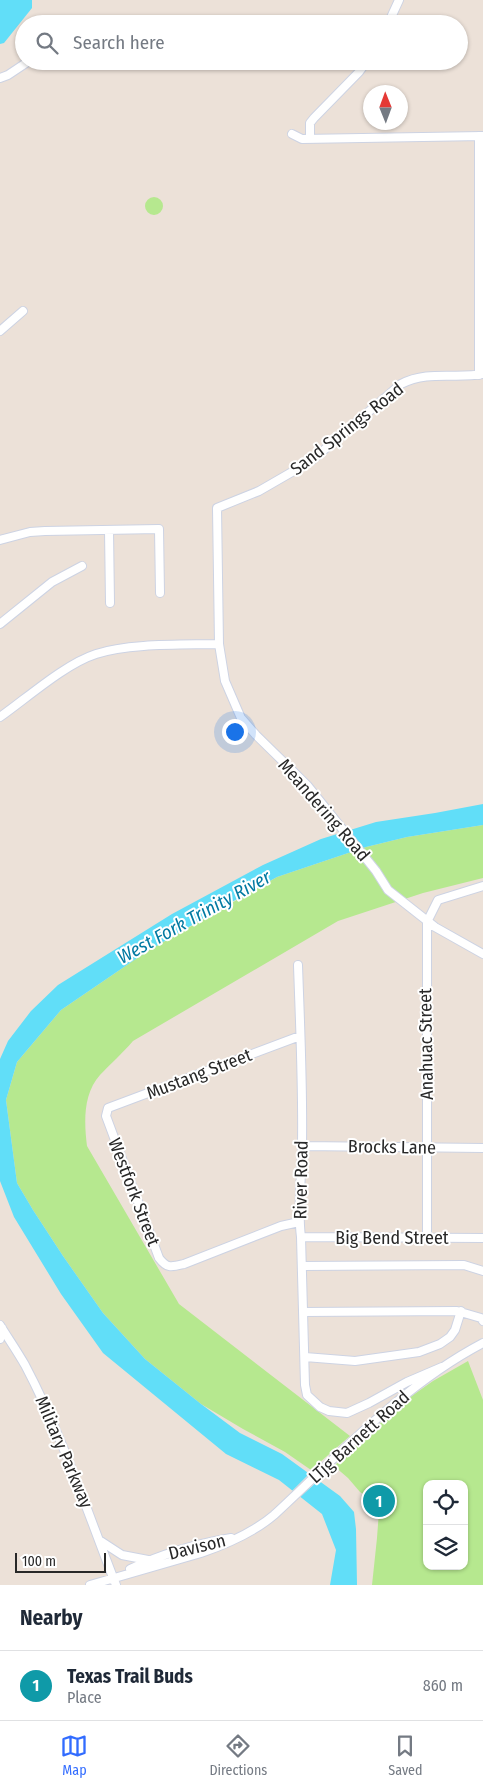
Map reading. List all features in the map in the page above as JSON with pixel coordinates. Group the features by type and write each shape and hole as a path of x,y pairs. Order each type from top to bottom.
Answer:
{"street":[{"path":"392,15 399,0"},
{"path":"0,78 16,70"},
{"path":"310,138 310,123 359,70"},
{"path":"292,134 302,138 481,136 481,374"},
{"path":"0,331 23,311"},
{"name":"Sand Springs Road","path":"217,508 259,491 311,461 401,384 410,380 436,375 481,374"},
{"name":"Meandering Road","path":"217,508 219,644 225,682 241,718 307,785 376,871 388,890 427,922 483,954"},
{"path":"0,540 30,532 159,529 160,593"},
{"path":"109,530 110,603"},
{"path":"0,624 52,582 82,566"},
{"path":"0,717 68,668 96,654 133,647 219,644"},
{"name":"Anahuac Street","path":"427,1239 427,922 438,900 483,886"},
{"name":"River Road","path":"298,965 302,1146 299,1222 305,1357 304,1384 307,1395 320,1407 340,1414 347,1413 407,1382 442,1367"},
{"name":"Mustang Street","path":"107,1118 106,1110 108,1108 300,1036"},
{"name":"Westfork Street","path":"107,1118 159,1258 164,1265 184,1264 281,1226 299,1222"},
{"name":"Brocks Lane","path":"302,1146 483,1148"},
{"name":"Big Bend Street","path":"301,1237 483,1238"},
{"path":"302,1266 464,1266 483,1271"},
{"path":"303,1312 461,1311 482,1319"},
{"path":"305,1357 355,1360 419,1352 440,1344 450,1337 455,1330 461,1311"},
{"path":"0,1339 1,1327"},
{"name":"Military Parkway","path":"1,1327 24,1363 66,1455 114,1581"},
{"name":"LTjg Barnett Road","path":"240,1536 260,1526 281,1508 403,1396 442,1367 483,1343"},
{"name":"Davison","path":"114,1581 150,1560 198,1545 240,1536"},
{"name":"Davison","path":"90,1585 114,1581 201,1553 240,1536"},
{"path":"99,1540 122,1555 150,1560"}],"green space":[{"path":"154,197 160,200 163,206 160,212 154,215 148,212 145,206 148,200"},
{"path":"483,825 483,878 423,893 338,921 133,1041 100,1075 90,1091 85,1118 87,1146 179,1304 350,1436 311,1470 285,1452 201,1404 145,1359 103,1313 63,1256 17,1183 6,1100 17,1062 61,1010 146,952 277,877 366,847 407,837"},
{"path":"468,1361 483,1400 483,1585 372,1585 379,1511 374,1501 360,1492 334,1466 406,1400 433,1381"}],"water":[{"path":"0,0 32,0 32,8 26,15 15,15 15,29 4,43 0,44"},
{"name":"West Fork Trinity River","path":"483,804 483,825 407,837 366,847 277,877 146,952 61,1010 17,1062 6,1100 17,1183 63,1256 103,1313 145,1359 201,1404 240,1433 282,1454 340,1496 354,1512 357,1585 330,1585 336,1550 322,1514 279,1480 226,1454 103,1353 61,1294 14,1217 0,1181 0,1059 8,1041 31,1011 58,985 172,914 263,865 321,839 376,822"}],"pier":[{"path":"311,1472 320,1479 299,1498 291,1492"}],"place":[{"name":"Texas Trail Buds","path":"379,1501"}]}
